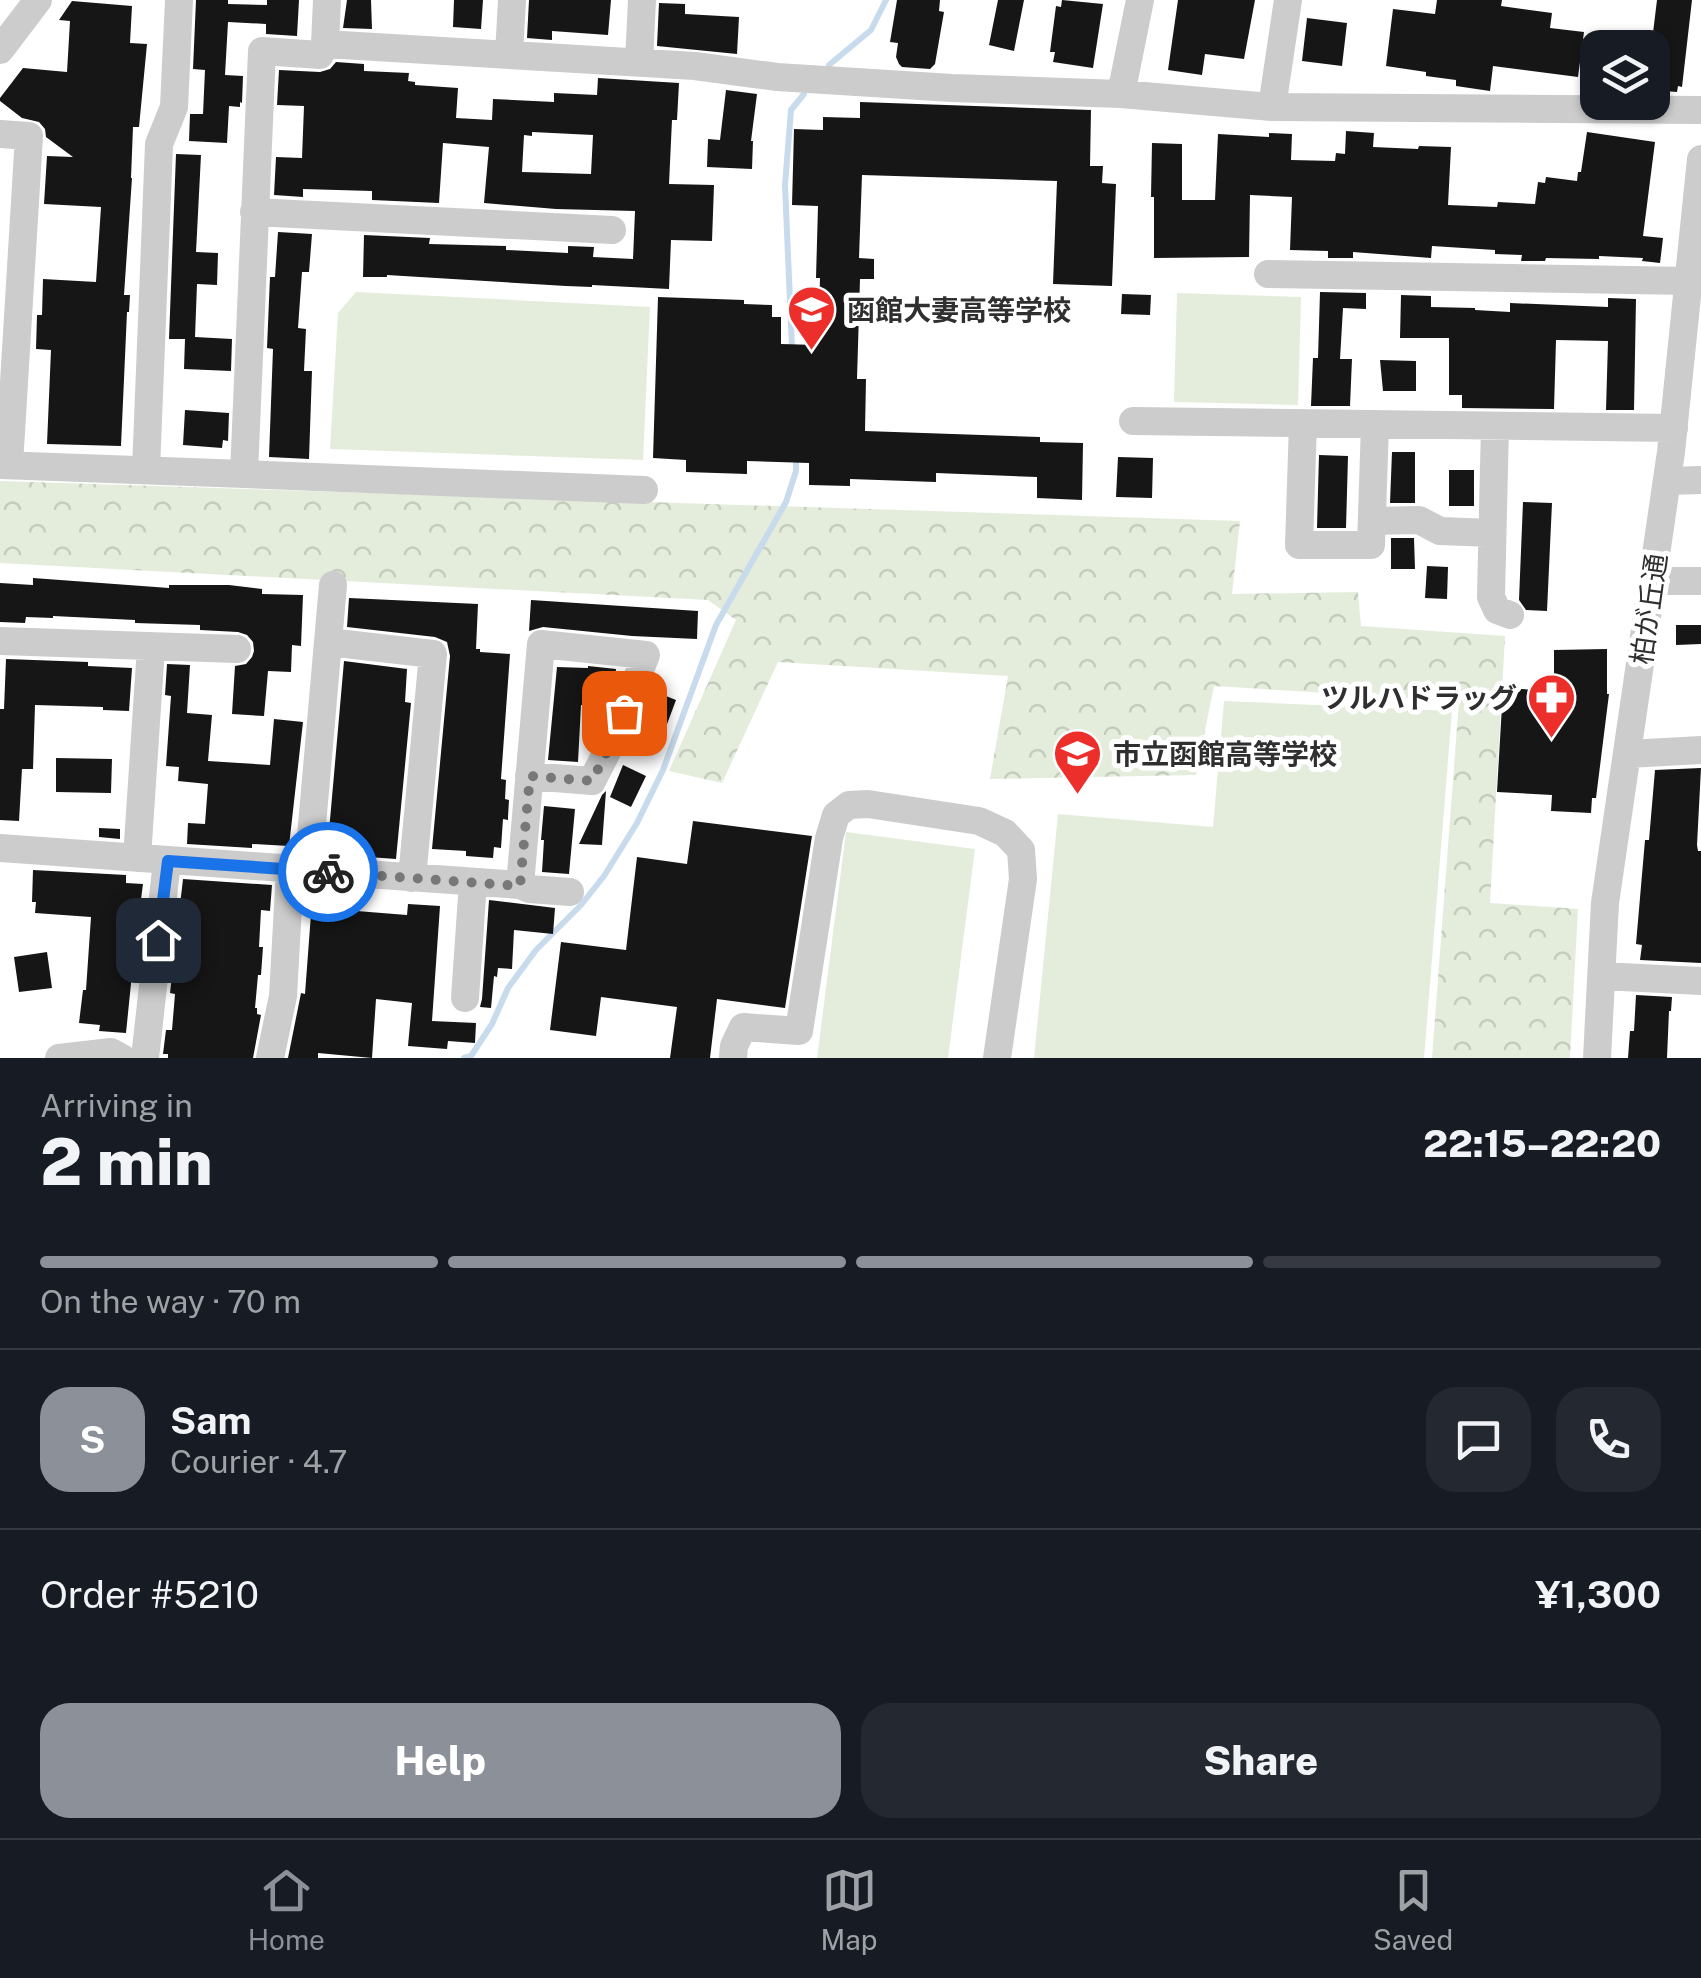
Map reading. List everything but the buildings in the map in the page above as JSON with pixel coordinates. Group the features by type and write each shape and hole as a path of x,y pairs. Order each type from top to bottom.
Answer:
{"street":[{"path":"0,50 38,0"},
{"path":"146,470 159,144 174,107 179,0"},
{"path":"244,474 262,51 320,55 325,44 327,0"},
{"path":"509,54 512,0"},
{"path":"639,62 642,0"},
{"path":"1121,94 1140,0"},
{"path":"1272,108 1288,0"},
{"path":"325,44 639,62 778,77 952,88 1121,94 1272,108 1701,110"},
{"path":"0,134 29,136 9,333 5,465 644,490"},
{"name":"柏が丘通","path":"1597,1058 1605,903 1668,482 1701,159"},
{"path":"254,212 612,230"},
{"path":"1268,274 1690,281"},
{"path":"1133,421 1674,428"},
{"path":"1303,423 1299,544 1372,544 1374,424"},
{"path":"1494,426 1491,597 1497,610 1510,615"},
{"path":"1668,482 1701,480"},
{"path":"1372,521 1419,520 1440,531 1492,533"},
{"path":"1653,582 1701,581"},
{"path":"270,1058 283,996 333,585"},
{"path":"0,640 237,649"},
{"path":"328,642 432,654 412,878"},
{"path":"520,886 540,644 646,655 612,742 592,781 530,776"},
{"path":"137,858 151,647"},
{"path":"1628,754 1701,750"},
{"path":"733,1058 743,1027 799,1031 828,838 836,815 850,805 868,804 979,821 1006,832 1021,850 1022,879 997,1058"},
{"path":"0,848 570,892"},
{"path":"145,1058 168,861"},
{"path":"465,998 473,882"},
{"path":"1602,976 1701,981"},
{"path":"60,1058 112,1052 122,1058"}],"green space":[{"path":"356,292 650,307 643,460 330,449 338,313"},
{"path":"1177,293 1301,297 1298,405 1174,402"},
{"path":"0,481 1240,521 1232,594 1358,592 1361,626 1505,636 1490,903 1578,909 1570,1058 1432,1058 1459,701 1214,686 1196,775 990,779 1008,676 778,662 722,783 669,771 736,620 708,600 0,563"},
{"path":"1224,701 1452,711 1424,1058 1034,1058 1058,814 1213,827"},
{"path":"846,832 975,849 948,1058 817,1058"}],"waterway":[{"path":"829,65 871,30 886,0"},
{"path":"792,348 785,185 791,110 804,94"},
{"path":"464,1058 471,1056 492,1024 508,988 536,950 604,876 637,823 663,770 716,625 786,502 796,471 796,456"}],"way so far":[{"path":"328,872 520,886 530,776 592,781 624,713"}],"place":[{"name":"函館大妻高等学校","path":"812,352"},
{"name":"ツルハドラッグ","path":"1552,740"},
{"name":"市立函館高等学校","path":"1078,796"}],"route":[{"path":"158,940 168,861 328,872"}]}
